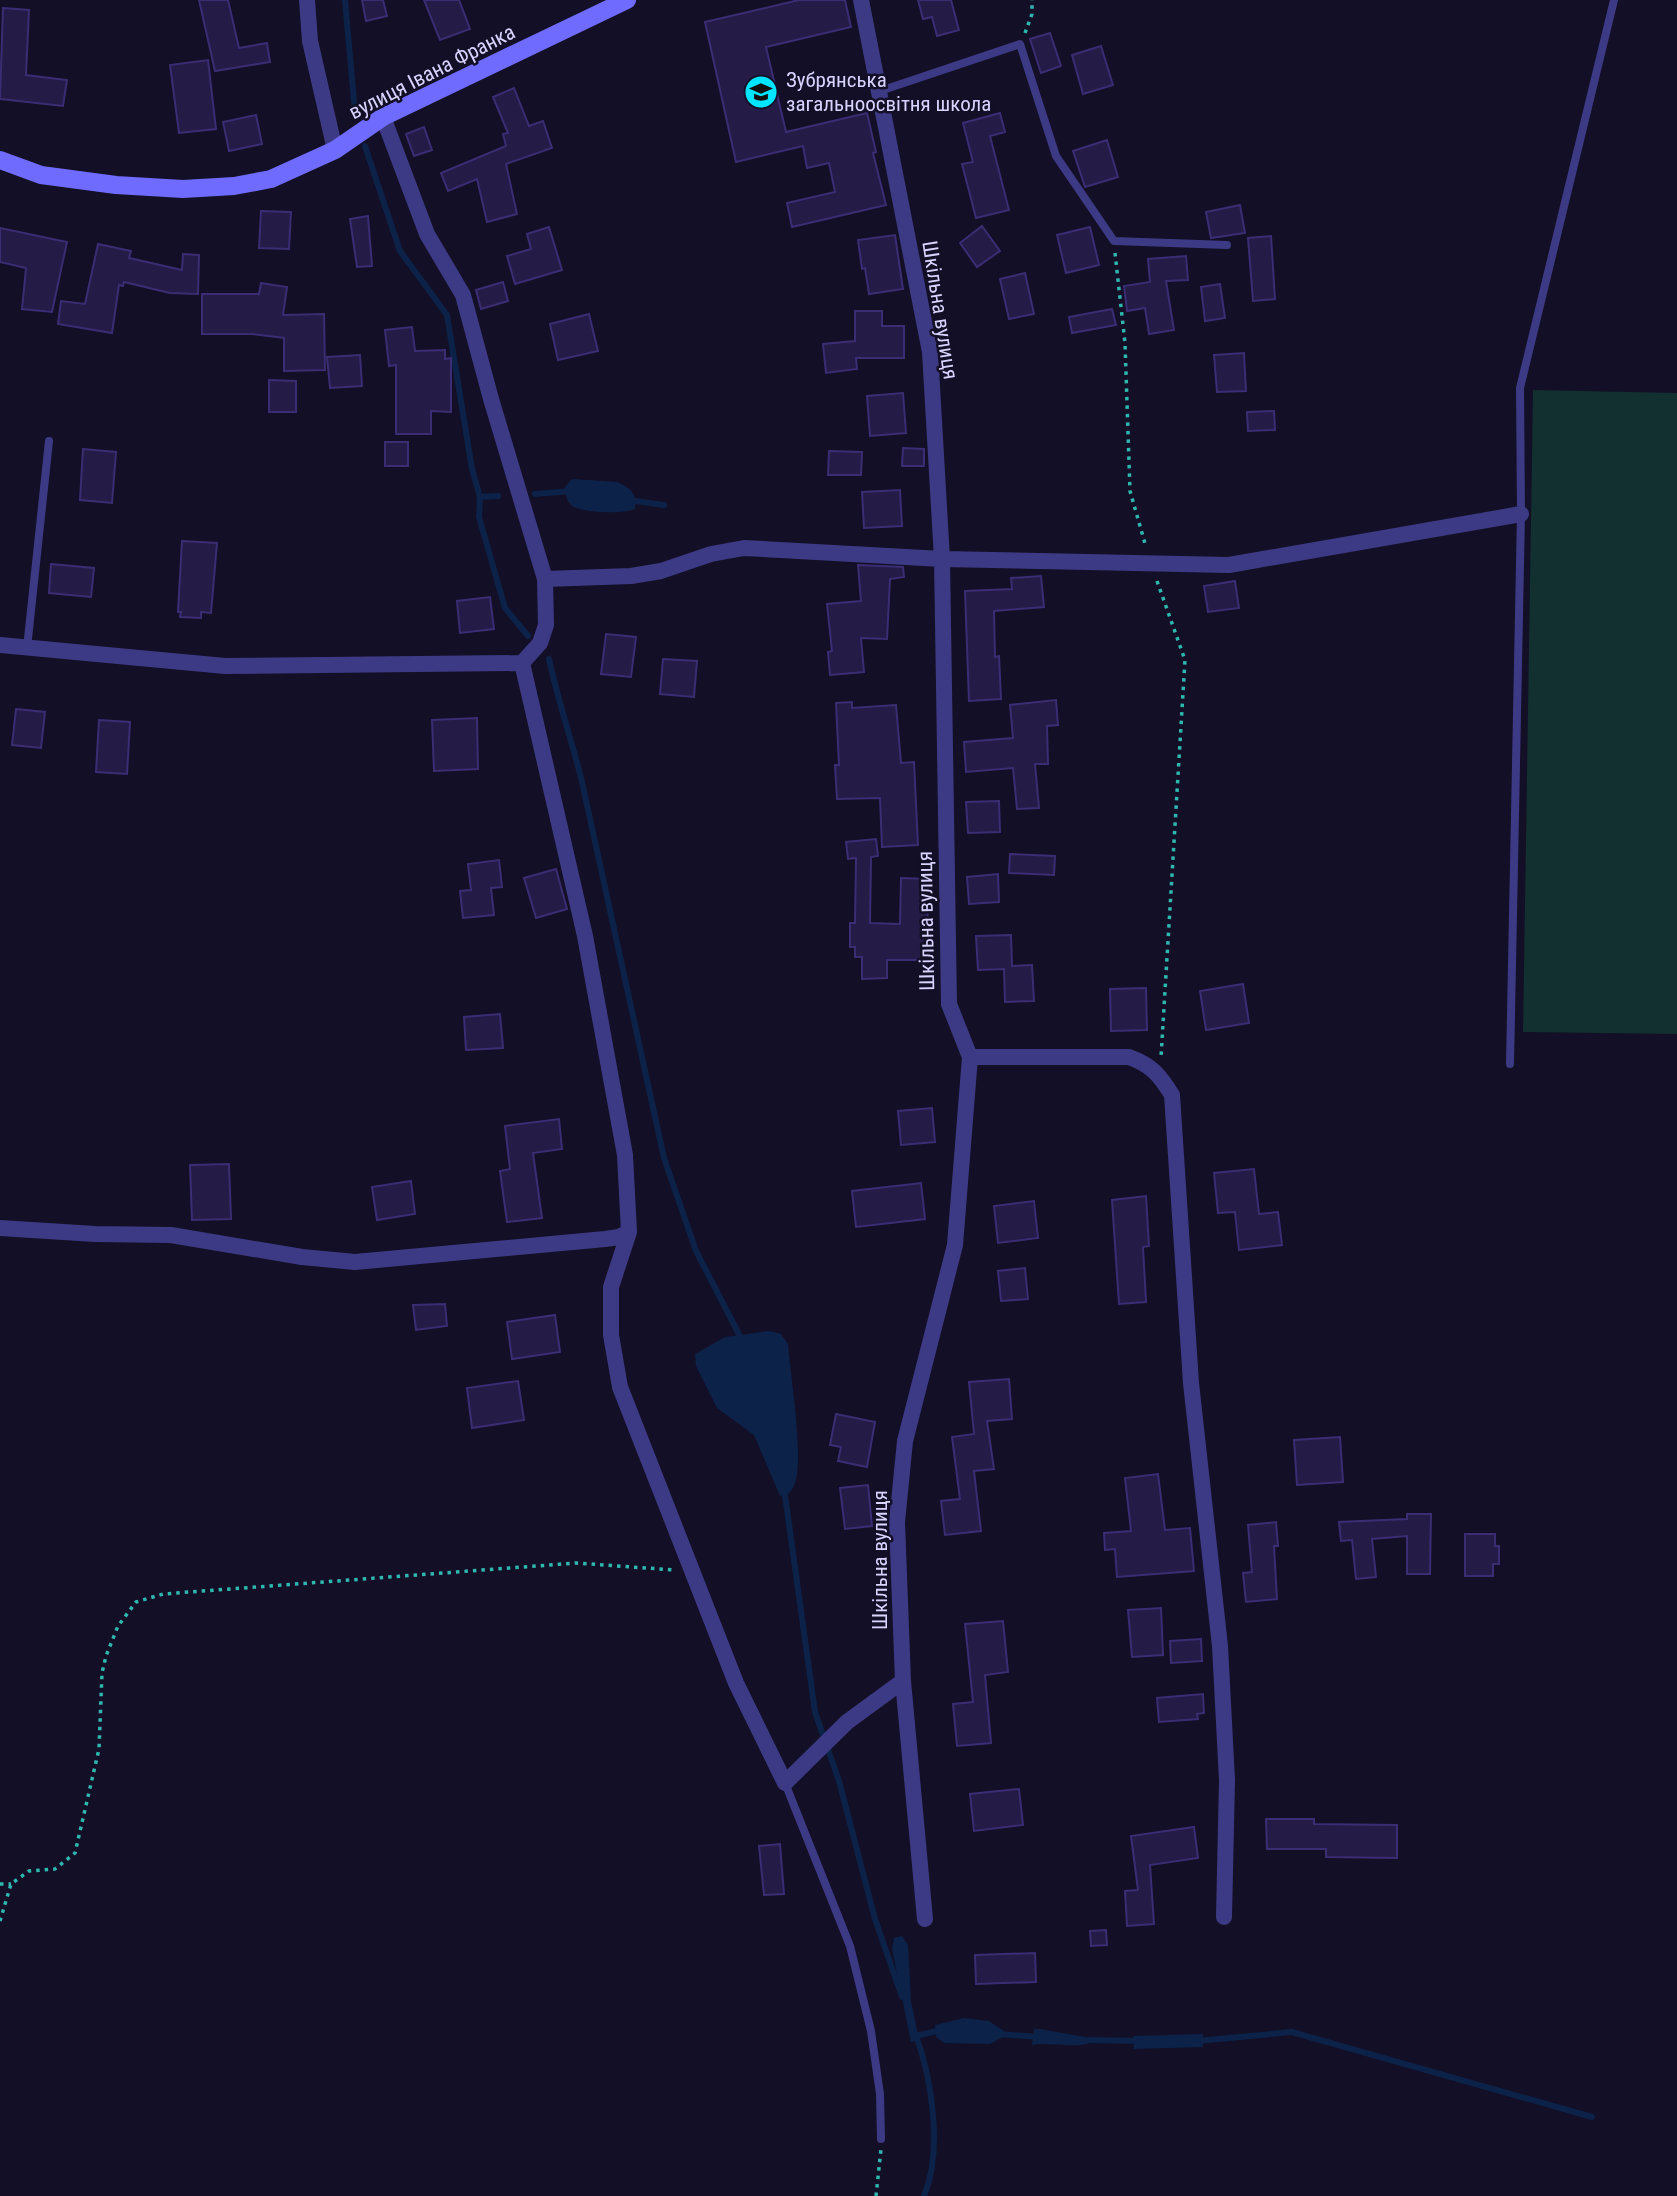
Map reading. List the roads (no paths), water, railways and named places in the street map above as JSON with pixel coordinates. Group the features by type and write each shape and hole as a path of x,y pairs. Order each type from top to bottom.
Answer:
{"main road":[{"name":"вулиця Івана Франка","path":"0,160 41,175 83,182 183,189 234,186 271,178 335,150 383,117 627,0"}],"street":[{"name":"вулиця Івана Франка","path":"307,0 310,41 335,150"},
{"name":"Шкільна вулиця","path":"861,0 930,352 942,559 948,1004 970,1057 955,1245 905,1441 897,1522 903,1681 925,1919"},
{"path":"0,645 225,666 522,663 540,643 547,625 545,579 491,400 463,295 427,234 383,117"},
{"path":"545,579 631,576 661,571 718,552 744,548 942,559 1229,565 1521,514"},
{"path":"522,663 585,936 625,1155 629,1232 611,1287 611,1335 620,1387 736,1683 785,1783 847,1722 903,1681"},
{"path":"970,1057 1129,1057 1145,1063 1160,1077 1171,1095 1191,1383 1220,1646 1227,1780 1224,1917"},
{"path":"0,1228 95,1234 172,1235 302,1257 355,1262 605,1239 629,1232"}],"lane":[{"path":"1510,1064 1521,514 1520,388 1614,0"},
{"path":"877,92 1020,44 1056,156 1114,241 1227,245"},
{"path":"27,648 49,441"},
{"path":"785,1783 850,1946 871,2031 880,2094 881,2139"}],"water":[{"path":"574,479 622,484 634,495 635,509 605,512 574,507 568,501 565,487"},
{"path":"769,1331 781,1334 788,1344 798,1440 797,1477 792,1490 782,1496 754,1435 717,1408 696,1366 695,1354 725,1337"},
{"path":"902,1936 908,1945 911,2001 919,2040 911,2042 892,1949 894,1938"},
{"path":"964,2018 989,2021 1004,2031 1005,2036 990,2044 944,2043 936,2037 935,2025"},
{"path":"1034,2029 1096,2039 1091,2043 1076,2045 1032,2045"},
{"path":"1203,2034 1203,2047 1134,2049 1133,2036"}],"waterway":[{"path":"345,0 355,112"},
{"path":"365,146 400,251 447,315 472,469 480,497 479,517 505,608 528,636"},
{"path":"535,494 573,491"},
{"path":"480,497 498,496"},
{"path":"628,500 664,505"},
{"path":"549,659 582,782 664,1158 696,1251 743,1342"},
{"path":"784,1488 815,1712 839,1781 875,1919 902,1997"},
{"path":"916,2036 941,2030"},
{"path":"1197,2041 1292,2032 1592,2117"},
{"path":"915,2033 926,2071 933,2115 933,2158 924,2196"},
{"path":"997,2034 1039,2037"},
{"path":"1088,2040 1140,2041"}],"place":[{"name":"Зубрянська загальноосвітня школа","path":"761,92"}]}
